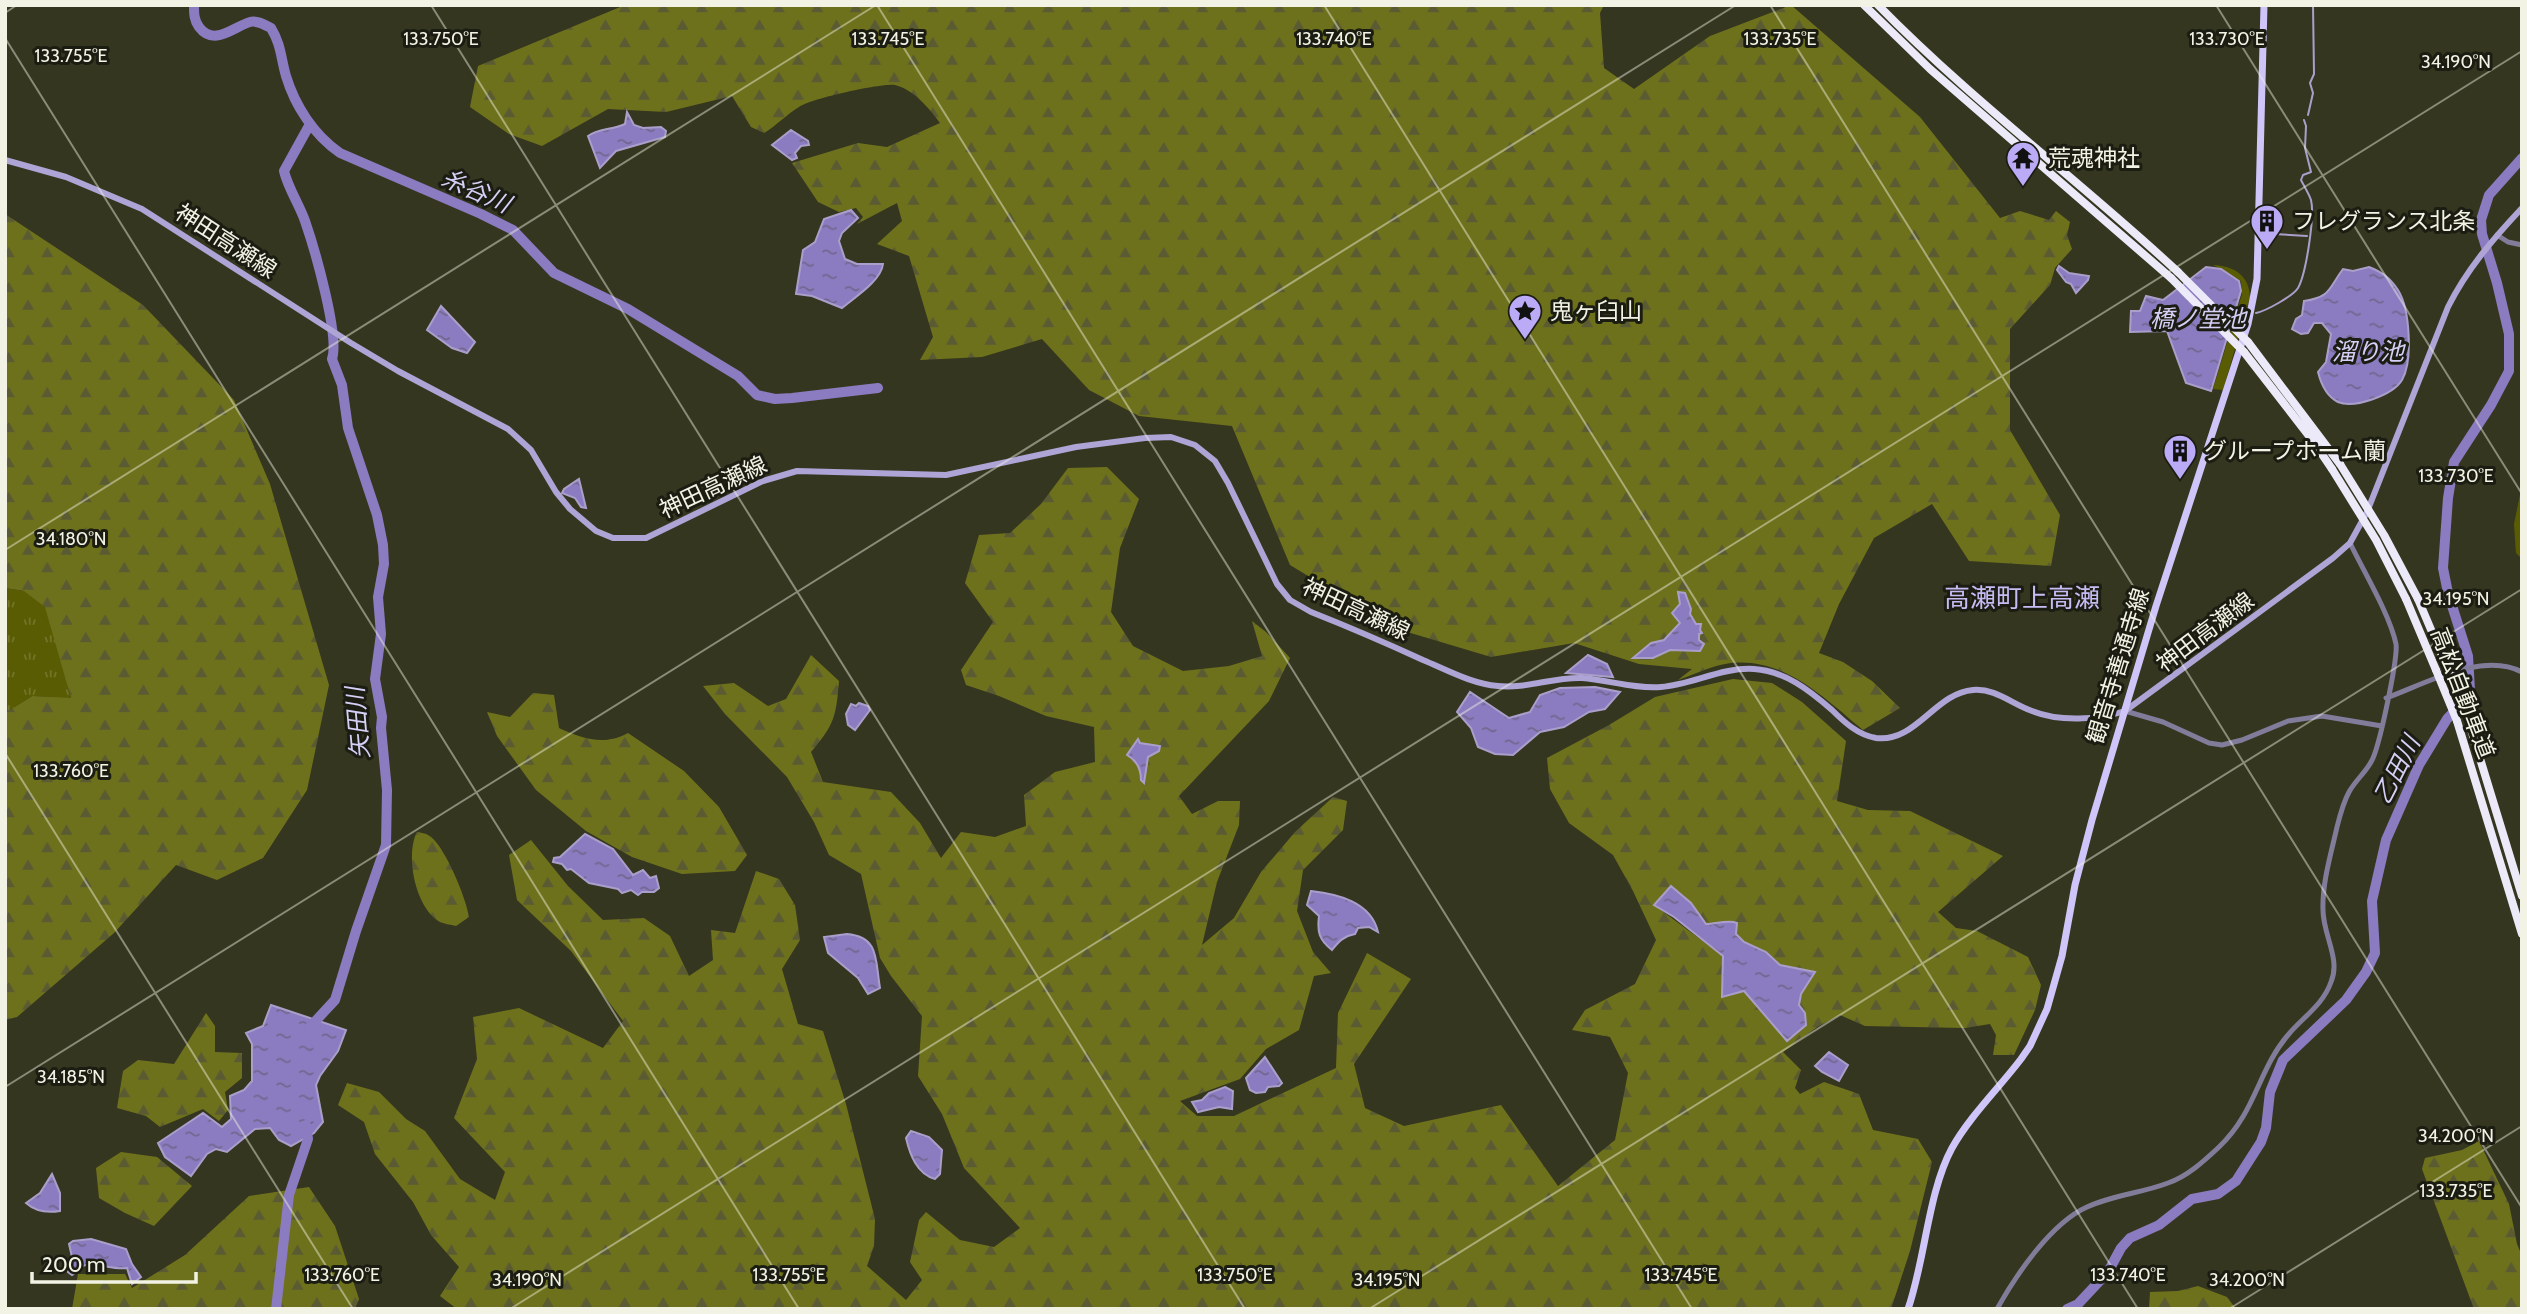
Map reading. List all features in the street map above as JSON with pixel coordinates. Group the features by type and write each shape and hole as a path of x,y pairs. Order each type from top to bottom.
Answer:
{"highway":[{"name":"高松自動車道","path":"1864,5 1939,77 2175,275 2248,342 2340,464 2384,535 2418,599 2446,665 2467,716 2522,896"},
{"name":"高松自動車道","path":"1878,5 1992,110 2134,231 2244,352 2298,420 2332,469 2376,540 2437,670 2457,721 2522,934"}],"main road":[{"name":"観音寺善通寺線","path":"1908,1309 1940,1182 1951,1150 2030,1046 2047,1009 2062,956 2075,885 2125,710 2254,302 2264,5"},
{"name":"神田高瀬線","path":"5,160 66,177 142,209 351,343 508,429 531,450 555,492 570,509 596,531 613,538 646,538 763,481 797,471 946,475 1076,447 1171,437 1205,451 1222,471 1282,592 1311,612 1473,681 1508,687 1581,678 1662,687 1724,671 1753,669 1777,674 1797,683 1852,728 1875,738 1896,736 1956,695 1977,689 1989,691 2044,715 2109,715 2125,710 2324,565 2350,543 2367,512 2448,307 2467,272 2522,208"}],"street":[{"path":"2497,235 2508,242 2522,244"},
{"path":"1997,1309 2028,1263 2052,1234 2081,1210 2110,1198 2154,1188 2178,1179 2197,1167 2221,1145 2242,1120 2253,1101 2273,1053 2325,995 2335,972 2324,921 2325,883 2344,803 2371,763 2382,726 2386,698 2393,676 2396,644 2350,543"},
{"path":"2386,698 2473,666 2503,665 2522,672"},
{"path":"2125,710 2163,722 2209,743 2222,745 2242,740 2288,721 2322,716 2382,726"}],"green space":[{"path":"625,5 1604,5 1600,13 1604,68 1634,89 1710,36 1791,5 1920,117 2000,218 2020,211 2049,220 2056,211 2070,222 2067,235 2072,249 2055,268 2050,285 2010,329 2010,430 2060,515 2051,566 1969,561 1932,504 1874,538 1839,604 1819,653 1843,662 1872,681 1900,708 1863,730 1817,692 1765,665 1725,664 1678,680 1692,669 1639,664 1574,643 1491,657 1394,628 1290,565 1232,426 1139,416 1089,390 1042,339 982,357 920,360 933,337 909,256 877,244 902,221 897,203 857,224 863,217 856,208 839,212 818,202 792,163 858,143 887,147 940,123 915,95 902,87 887,85 817,100 799,107 764,133 751,127 732,96 666,112 608,109 542,146 509,134 470,107 478,66"},
{"path":"5,214 143,305 234,400 270,484 329,685 307,790 263,858 217,880 176,865 114,933 17,1017 5,1020 5,713 32,696 71,697 24,591 5,588"},
{"path":"2213,265 2228,267 2239,273 2247,283 2250,297 2223,390 2213,389 2242,294 2241,281"},
{"path":"1107,467 1139,499 1120,548 1111,612 1133,646 1183,671 1229,666 1262,656 1252,621 1290,658 1269,701 1179,796 1192,814 1218,801 1240,801 1239,825 1217,882 1202,945 1234,918 1261,872 1295,832 1333,797 1347,801 1343,830 1303,870 1297,911 1313,952 1331,973 1314,976 1299,1030 1266,1049 1240,1079 1180,1101 1197,1116 1234,1116 1336,1068 1338,1013 1367,953 1411,979 1354,1064 1365,1108 1404,1126 1501,1105 1558,1186 1615,1140 1628,1073 1610,1037 1572,1030 1585,1010 1635,984 1656,940 1613,855 1569,823 1550,789 1547,758 1655,697 1733,679 1772,683 1802,702 1846,741 1837,801 1868,810 1910,811 2003,856 1938,912 1956,928 1977,931 2028,957 2041,985 2035,1010 2014,1055 1993,1055 1996,1035 1990,1024 1965,1028 1865,1026 1840,1015 1817,1027 1783,1052 1801,1070 1795,1088 1800,1094 1824,1082 1859,1094 1873,1130 1918,1139 1932,1162 1910,1251 1891,1309 457,1309 440,1296 459,1267 431,1235 413,1202 375,1154 364,1122 338,1105 347,1083 379,1092 406,1119 425,1131 460,1179 495,1200 505,1172 454,1118 477,1059 473,1017 519,1008 603,1048 623,1021 571,951 517,900 509,855 531,840 568,886 603,920 644,918 670,936 689,976 713,960 711,930 735,933 756,871 779,879 795,905 800,940 782,969 798,1024 823,1031 846,1104 875,1219 874,1246 867,1266 906,1300 922,1280 910,1262 919,1220 926,1212 960,1240 994,1247 1020,1228 964,1168 942,1114 918,1076 922,1016 880,958 861,874 829,855 814,822 787,777 725,714 703,686 734,683 768,706 786,699 811,655 839,681 833,719 811,752 823,782 891,792 920,823 941,858 961,832 995,837 1026,826 1024,795 1055,772 1095,762 1094,727 1046,716 966,685 961,670 993,622 965,583 979,535 1010,533 1041,504 1068,468","holes":["1691,903 1705,924 1737,922 1736,934 1744,942 1766,952 1780,965 1815,972 1801,994 1799,1006 1805,1013 1787,1041 1744,991 1722,978 1723,956 1654,905"]},
{"path":"2522,485 2522,559 2516,553 2514,524"},
{"path":"5,588 24,591 45,607 71,698 32,696 5,713"},
{"path":"533,693 554,695 559,728 594,740 610,739 628,733 684,771 719,807 747,855 735,871 682,874 632,857 586,831 536,790 497,736 487,712 510,717"},
{"path":"417,832 427,834 441,849 459,886 469,917 456,926 440,922 431,915 419,893 412,867"},
{"path":"206,1013 215,1026 215,1052 242,1053 242,1078 225,1092 228,1110 219,1121 203,1109 160,1127 146,1116 117,1108 123,1071 138,1060 174,1064"},
{"path":"2479,1141 2509,1204 2522,1256 2522,1309 2474,1309 2422,1169 2425,1158 2462,1150"},
{"path":"121,1152 157,1157 192,1186 154,1226 99,1198 96,1168"},
{"path":"309,1187 335,1226 359,1299 355,1309 72,1309 78,1274 125,1274 132,1288 185,1255 249,1196"},
{"path":"2198,1286 2227,1297 2236,1309 2149,1309 2150,1292 2178,1291"}],"water":[{"path":"627,112 634,125 643,128 661,127 666,131 665,137 616,151 600,168 588,136 625,124"},
{"path":"791,130 808,141 809,145 801,146 795,153 797,158 792,160 772,145"},
{"path":"851,210 858,218 842,233 839,241 845,259 857,264 883,264 878,276 842,308 812,296 796,294 803,250 815,242 824,219"},
{"path":"2059,266 2069,273 2089,276 2088,280 2076,293 2057,270"},
{"name":"橋ノ堂池","path":"2206,267 2221,269 2239,281 2241,291 2211,391 2186,383 2167,331 2130,332 2131,311 2140,311 2146,296 2163,300"},
{"name":"溜り池","path":"2369,267 2389,279 2402,299 2409,335 2408,361 2402,380 2390,391 2363,402 2345,404 2327,393 2318,372 2326,362 2331,334 2322,323 2314,323 2308,333 2301,334 2292,329 2296,319 2302,315 2304,301 2324,294 2343,269 2353,271"},
{"path":"441,306 475,342 467,353 452,348 427,330"},
{"path":"579,479 586,508 581,507 575,498 562,493"},
{"path":"1678,592 1685,593 1691,609 1690,614 1696,624 1701,624 1702,633 1699,634 1699,640 1704,644 1700,651 1670,650 1653,658 1633,658 1651,643 1664,640 1680,623 1672,613 1680,604"},
{"path":"1588,655 1607,664 1613,677 1566,673"},
{"path":"1595,687 1620,692 1605,709 1589,712 1564,727 1540,732 1513,755 1495,754 1478,747 1471,728 1457,712 1470,692 1509,718 1530,712 1540,695 1560,688"},
{"path":"859,703 868,706 870,710 855,730 848,725 846,714 851,704 856,706"},
{"path":"1138,739 1140,743 1160,746 1159,751 1148,757 1144,783 1137,765 1127,755"},
{"path":"585,834 613,849 633,875 643,870 650,878 656,876 659,888 654,892 642,892 638,895 631,890 622,893 618,889 589,883 571,869 567,870 562,864 553,862 554,858 560,857"},
{"path":"1671,886 1691,903 1706,924 1737,923 1736,934 1744,942 1766,952 1780,965 1815,972 1801,994 1799,1005 1805,1013 1806,1025 1787,1041 1744,991 1722,997 1723,956 1674,917 1654,905"},
{"path":"1311,891 1352,901 1368,913 1378,932 1369,927 1358,928 1355,934 1342,939 1332,950 1320,935 1319,916 1307,905"},
{"path":"847,934 865,940 874,952 880,988 868,994 858,978 828,953 824,937"},
{"path":"271,1005 346,1030 338,1051 316,1085 323,1122 314,1133 291,1146 279,1140 270,1128 255,1129 227,1152 216,1149 207,1154 191,1176 165,1157 158,1143 203,1113 222,1127 231,1119 230,1096 244,1090 252,1081 252,1044 246,1033 263,1026"},
{"path":"1829,1052 1848,1065 1839,1081 1815,1066"},
{"path":"1265,1057 1282,1083 1268,1087 1265,1092 1256,1093 1250,1090 1246,1078"},
{"path":"1225,1087 1233,1091 1232,1109 1219,1107 1198,1112 1192,1102 1202,1100 1209,1093"},
{"path":"911,1131 929,1137 942,1150 940,1174 935,1179 923,1173 912,1157 906,1138"},
{"path":"52,1174 60,1193 60,1211 42,1211 26,1203 40,1193"},
{"path":"91,1239 126,1249 141,1277 132,1284 127,1268 96,1265 84,1266 72,1275 68,1272 72,1257 69,1244"}],"waterway":[{"name":"糸谷川","path":"194,5 197,24 205,33 211,35 224,34 253,22 271,28 300,109 322,138 340,153 513,230 554,273 628,309 738,376 757,395 775,399 878,388"},
{"path":"2308,115 2313,93 2310,83 2314,74 2313,5"},
{"path":"2256,313 2279,303 2295,291 2304,271 2312,208 2301,180 2303,175 2311,172 2305,148 2304,120"},
{"name":"矢田川","path":"309,1028 335,1000 386,845 387,790 382,717 375,679 381,634 378,597 384,564 383,545 377,515 348,428 342,385 332,359 332,331 320,270 305,221 284,171 310,124"},
{"name":"乙田川","path":"2067,1309 2078,1304 2108,1272 2121,1248 2130,1238 2159,1225 2192,1199 2218,1194 2236,1181 2261,1142 2266,1128 2270,1092 2283,1060 2346,1000 2366,972 2375,953 2372,901 2386,840 2419,765 2447,719 2467,698 2470,690 2468,656 2443,568 2448,498 2454,462 2491,405 2509,371 2509,334 2482,234 2481,220 2489,195 2522,158"},
{"path":"2274,234 2307,236"},
{"name":"矢田川","path":"276,1309 289,1195 308,1139 306,1125"}],"place":[{"name":"荒魂神社","path":"2023,188"},
{"name":"フレグランス北条","path":"2267,251"},
{"name":"鬼ヶ臼山","path":"1525,341"},
{"name":"グループホーム蘭","path":"2180,481"}],"district":[{"name":"高瀬町上高瀬","path":"2022,598"}]}
